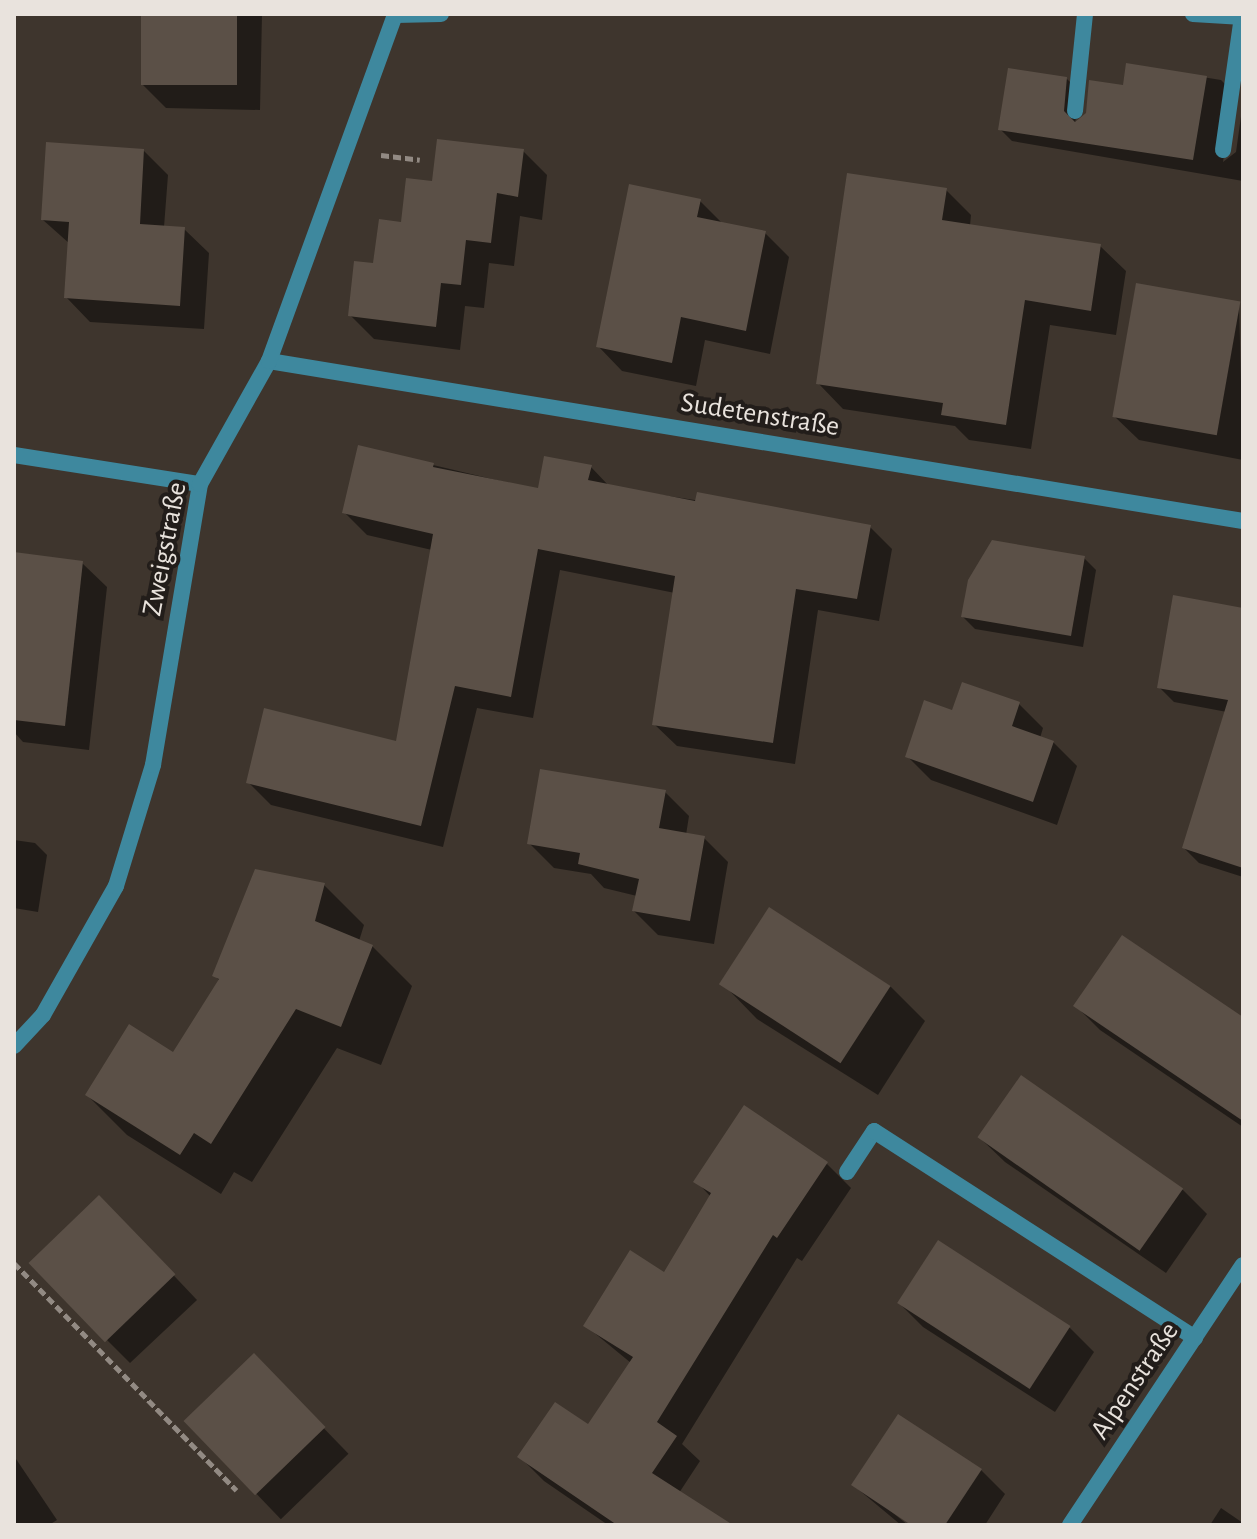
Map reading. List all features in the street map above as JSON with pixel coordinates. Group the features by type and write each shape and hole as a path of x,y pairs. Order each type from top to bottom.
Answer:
{"street":[{"path":"395,14 441,14"},
{"name":"Zweigstraße","path":"14,1046 43,1015 116,886 153,765 200,484 269,361 395,14"},
{"path":"1075,111 1085,14"},
{"path":"1193,14 1242,17 1223,150"},
{"name":"Sudetenstraße","path":"269,361 1243,521"},
{"path":"14,455 200,484"},
{"path":"847,1172 874,1131 1195,1338"},
{"name":"Alpenstraße","path":"1070,1525 1243,1265"}],"path":[{"path":"14,1263 236,1490"}],"building":[{"path":"141,14 237,14 237,85 141,85"},
{"path":"1126,63 1207,76 1193,160 998,130 1008,68 1067,77 1064,111 1075,122 1086,113 1089,80 1123,85"},
{"path":"437,139 524,149 518,197 497,193 491,243 466,240 461,285 441,283 436,327 348,316 354,261 373,263 379,219 401,222 406,178 432,181"},
{"path":"46,142 144,149 140,224 185,227 180,306 64,298 69,222 41,220"},
{"path":"847,173 947,188 942,220 1101,244 1091,311 1025,300 1006,425 941,415 943,403 816,384"},
{"path":"629,184 701,199 697,217 766,231 746,331 681,317 672,363 596,347"},
{"path":"1136,283 1240,301 1217,435 1112,417"},
{"path":"358,445 434,463 433,467 538,488 544,456 592,465 588,480 695,501 697,492 871,525 857,599 796,589 773,743 652,725 675,576 538,549 511,697 455,686 421,826 246,783 264,708 396,741 433,534 342,513"},
{"path":"992,540 1085,556 1071,636 961,617 968,580"},
{"path":"14,552 83,561 65,726 14,720"},
{"path":"1173,595 1243,608 1243,868 1182,848 1228,700 1157,688"},
{"path":"962,682 1020,702 1012,726 1054,741 1033,802 905,757 924,700 952,710"},
{"path":"540,769 666,790 659,828 705,836 690,921 632,911 639,879 578,864 580,853 527,844"},
{"path":"255,869 325,883 315,921 373,945 341,1027 296,1009 211,1144 194,1133 180,1155 85,1095 129,1024 173,1052 219,979 212,976"},
{"path":"769,907 891,986 841,1063 719,984"},
{"path":"1122,935 1243,1017 1243,1121 1073,1006"},
{"path":"1021,1075 1183,1189 1140,1251 977,1137"},
{"path":"744,1105 828,1162 777,1238 773,1235 657,1422 677,1436 652,1473 733,1525 617,1525 517,1457 555,1402 588,1424 633,1357 583,1326 630,1250 664,1272 711,1193 693,1182"},
{"path":"99,1195 175,1274 105,1342 29,1263"},
{"path":"938,1240 1071,1326 1030,1389 897,1303"},
{"path":"254,1353 326,1427 255,1495 184,1421"},
{"path":"898,1414 982,1469 945,1525 911,1525 851,1485"}]}
